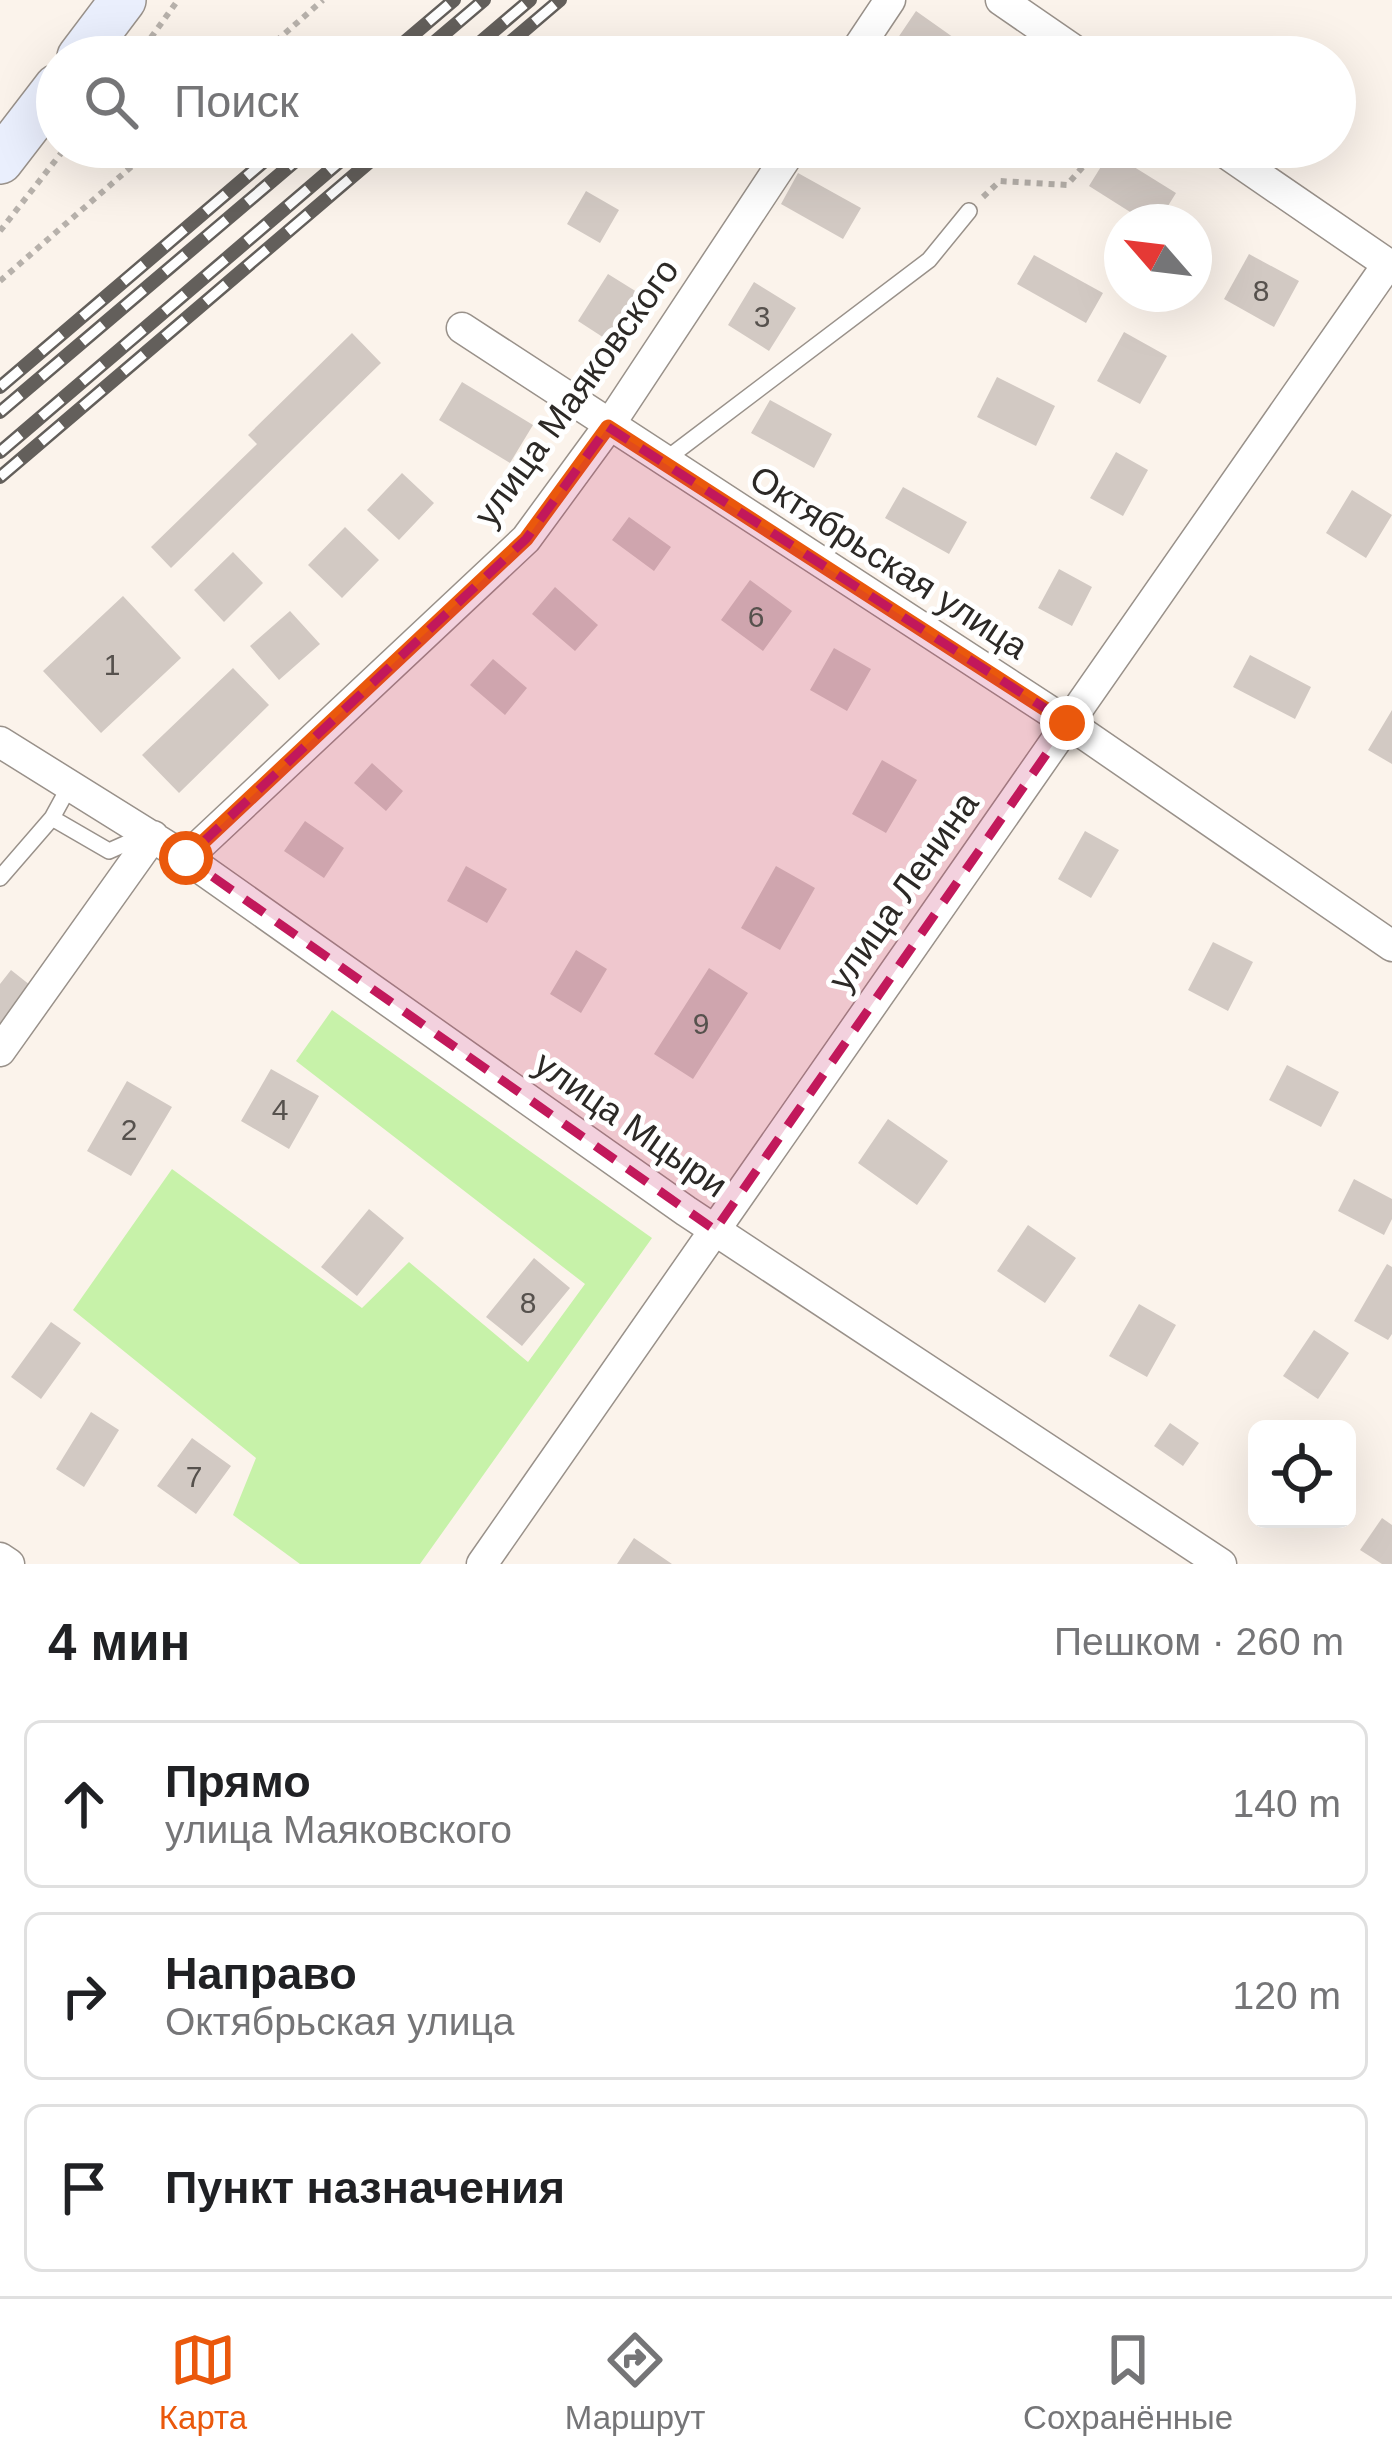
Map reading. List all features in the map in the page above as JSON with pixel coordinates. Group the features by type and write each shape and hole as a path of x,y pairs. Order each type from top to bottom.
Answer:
{"street":[{"path":"96,36 123,0"},
{"path":"866,36 890,0"},
{"path":"1001,0 1053,36"},
{"path":"0,161 36,114"},
{"name":"улица Маяковского","path":"186,858 526,539 608,427 779,168"},
{"path":"1248,168 1390,265"},
{"name":"улица Ленина","path":"482,1564 1390,265"},
{"name":"Октябрьская улица","path":"461,328 1067,723 1392,946"},
{"name":"улица Мцыри","path":"0,742 186,858 715,1230 1221,1564"},
{"path":"0,1051 150,835"},
{"path":"0,1558 9,1564"}],"lane":[{"path":"663,462 929,260 970,211"},
{"path":"0,878 52,818 70,785"},
{"path":"52,818 110,851 150,835"}],"path":[{"path":"152,36 178,0"},
{"path":"282,36 323,0"},
{"path":"0,232 50,168"},
{"path":"0,281 130,168"},
{"path":"970,211 1000,181 1067,184 1081,168"}],"highlighted area":[{"path":"608,427 1068,723 715,1230 186,858 526,539"}],"green space":[{"path":"332,1010 652,1238 420,1564 300,1564 233,1515 256,1458 73,1310 172,1169 362,1308 409,1262 528,1362 585,1284 296,1061"}],"building":[{"path":"916,11 951,36 899,36"},
{"path":"1100,168 1136,168 1176,193 1169,204 1118,204 1089,186"},
{"path":"798,173 861,208 843,239 781,204"},
{"path":"586,191 619,210 600,243 567,224"},
{"path":"1249,254 1299,281 1274,327 1224,299"},
{"path":"1034,255 1103,293 1086,323 1017,284"},
{"path":"608,274 645,297 615,345 578,321"},
{"path":"754,282 796,308 769,351 728,325"},
{"path":"1124,332 1167,356 1140,404 1097,381"},
{"path":"352,333 381,363 171,568 151,547 257,444 248,435"},
{"path":"997,377 1055,406 1036,446 977,417"},
{"path":"462,382 533,425 510,463 439,420"},
{"path":"770,400 832,434 814,468 751,433"},
{"path":"1116,452 1148,470 1123,516 1090,498"},
{"path":"402,473 434,503 399,540 367,510"},
{"path":"903,487 967,522 949,554 885,518"},
{"path":"1352,490 1392,515 1366,558 1326,533"},
{"path":"629,517 671,547 654,571 612,540"},
{"path":"345,527 379,560 342,598 308,565"},
{"path":"233,552 263,583 224,622 194,590"},
{"path":"1059,569 1092,587 1072,626 1038,608"},
{"path":"750,580 792,611 763,651 721,620"},
{"path":"555,587 598,625 575,651 532,614"},
{"path":"123,596 181,658 101,733 43,671"},
{"path":"290,611 320,644 279,680 250,646"},
{"path":"834,648 871,669 847,711 810,690"},
{"path":"1250,655 1311,687 1295,719 1233,687"},
{"path":"493,659 527,688 505,715 470,685"},
{"path":"233,668 269,705 179,793 142,755"},
{"path":"1392,710 1392,764 1368,750"},
{"path":"882,760 917,780 886,833 852,814"},
{"path":"372,763 403,791 386,811 354,783"},
{"path":"305,821 344,848 324,878 284,851"},
{"path":"1085,831 1119,850 1091,898 1058,879"},
{"path":"466,866 507,889 487,923 447,901"},
{"path":"776,866 815,888 780,950 741,928"},
{"path":"1213,942 1253,962 1228,1011 1188,990"},
{"path":"576,950 607,969 581,1013 550,994"},
{"path":"709,968 748,993 693,1079 654,1054"},
{"path":"11,970 30,985 0,1023 0,984"},
{"path":"1287,1065 1339,1092 1321,1127 1269,1100"},
{"path":"271,1069 319,1096 289,1149 241,1121"},
{"path":"127,1081 172,1107 131,1176 87,1151"},
{"path":"888,1119 948,1161 917,1205 858,1163"},
{"path":"1354,1179 1392,1199 1392,1219 1384,1235 1338,1211"},
{"path":"369,1209 404,1238 357,1296 321,1267"},
{"path":"1028,1225 1076,1258 1045,1303 997,1271"},
{"path":"534,1258 570,1288 522,1346 486,1317"},
{"path":"1387,1264 1392,1267 1392,1334 1388,1340 1354,1321"},
{"path":"1139,1304 1176,1325 1147,1377 1109,1356"},
{"path":"51,1322 81,1343 41,1399 11,1377"},
{"path":"1314,1330 1349,1353 1318,1399 1283,1376"},
{"path":"91,1412 119,1430 84,1487 56,1469"},
{"path":"1170,1423 1199,1443 1183,1466 1154,1446"},
{"path":"192,1438 231,1466 196,1514 157,1486"},
{"path":"1382,1518 1392,1525 1392,1564 1382,1564 1360,1550"},
{"path":"634,1538 672,1564 617,1564"}],"railway":[{"path":"412,36 454,0"},
{"path":"442,36 484,0"},
{"path":"488,36 530,0"},
{"path":"518,36 560,0"},
{"path":"0,387 256,168"},
{"path":"0,412 287,168"},
{"path":"0,452 332,168"},
{"path":"0,477 362,168"}],"route":[{"path":"186,858 526,539 608,427 1067,723"}]}
